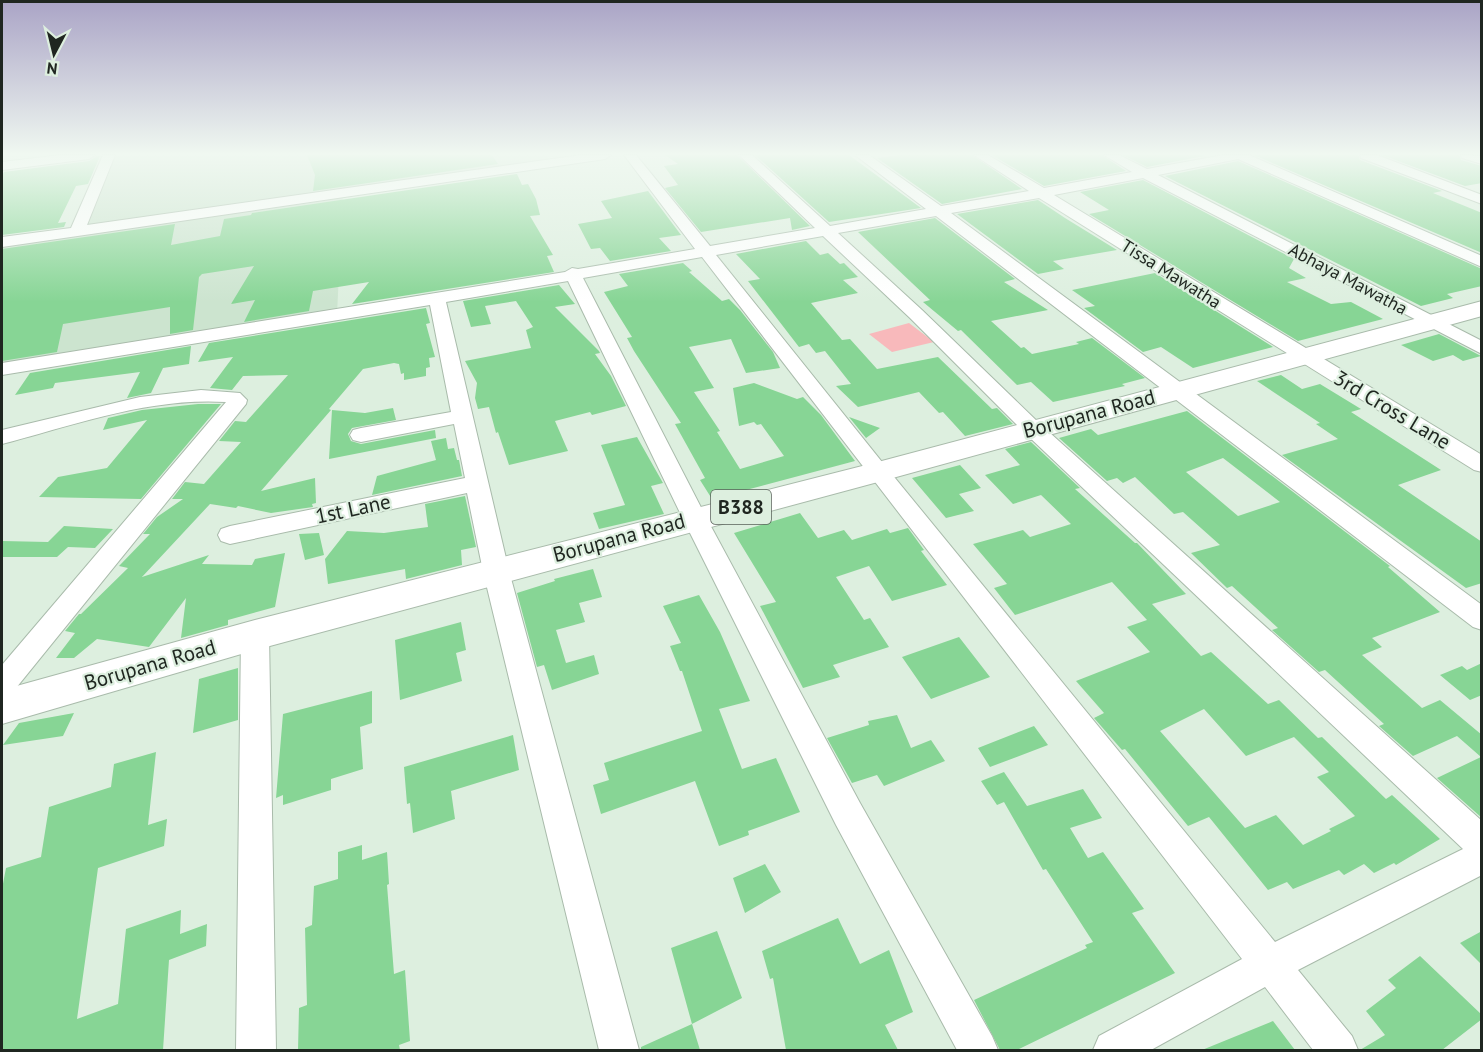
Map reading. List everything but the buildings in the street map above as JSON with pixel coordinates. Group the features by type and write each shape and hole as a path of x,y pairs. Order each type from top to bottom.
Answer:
{"main road":[{"name":"Borupana Road","path":"2,707 255,635 878,472 1427,321 1482,308"}],"street":[{"path":"77,231 88,204"},
{"path":"2,242 251,204"},
{"path":"669,204 878,472 1338,1050"},
{"path":"798,204 916,314 1033,429 1482,844"},
{"path":"929,204 1482,620"},
{"path":"2,369 437,299 572,273 978,204"},
{"name":"Tissa Mawatha","path":"1060,204 1302,355"},
{"name":"Abhaya Mawatha","path":"1205,204 1482,349"},
{"path":"1351,204 1482,262"},
{"path":"572,273 695,519 848,814 978,1050"},
{"path":"437,299 496,571 619,1050"},
{"name":"3rd Cross Lane","path":"1302,355 1482,465"},
{"path":"2,437 30,428 163,399 206,395 233,397 237,400 2,685"},
{"path":"361,435 462,416"},
{"name":"1st Lane","path":"230,535 477,483"},
{"path":"255,635 256,1050"},
{"path":"1113,1050 1270,964 1482,857"}],"shaded area":[{"path":"94,204 342,204 337,314 2,367 2,243 86,227"},
{"path":"909,323 934,342 892,352 869,334"}]}
